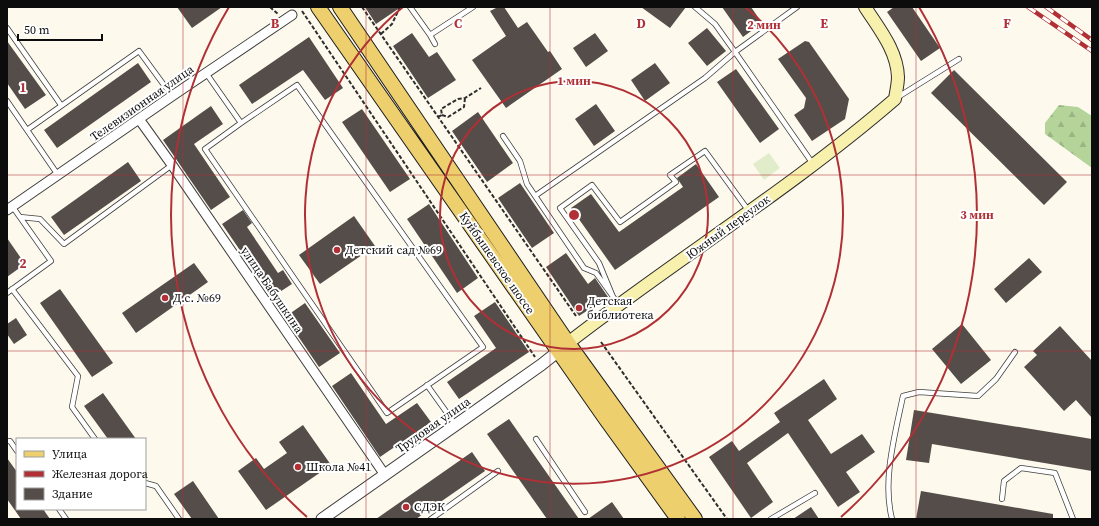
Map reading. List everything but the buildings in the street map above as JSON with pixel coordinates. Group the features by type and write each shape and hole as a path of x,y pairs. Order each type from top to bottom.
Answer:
{"main road":[{"name":"Куйбышевское шоссе","path":"318,7 563,347 695,519"},
{"name":"Куйбышевское шоссе","path":"340,7 563,347 678,519"},
{"path":"865,7 887,42 895,58 898,78 895,99"},
{"name":"Южный переулок","path":"563,347 616,301 749,212 860,129 895,99"}],"street":[{"name":"Телевизионная улица","path":"10,208 292,15"},
{"name":"улица Бабушкина","path":"139,119 384,475"},
{"name":"Трудовая улица","path":"322,519 541,365 563,347"}],"lane":[{"path":"410,7 435,44"},
{"path":"430,35 473,7"},
{"path":"695,7 715,24 813,164"},
{"path":"535,196 705,78 735,52 797,7"},
{"path":"7,29 61,105"},
{"path":"27,130 139,52 172,96"},
{"path":"895,99 959,59"},
{"path":"206,73 241,123"},
{"path":"297,85 483,347 388,413 205,149 241,123 297,85"},
{"path":"7,101 58,175"},
{"path":"503,136 520,160 527,184 584,268 596,272 616,301"},
{"path":"616,301 599,262 560,208 592,185 620,222 676,182 670,175 705,151 749,212"},
{"path":"20,217 40,219 64,244 172,165"},
{"path":"7,293 51,261 20,217 10,208"},
{"path":"12,289 78,376 72,407 94,438"},
{"path":"892,519 890,512 889,468 903,396 919,392 978,396 996,379 1015,352"},
{"path":"427,385 456,425"},
{"path":"536,439 585,512"},
{"path":"7,440 10,441 16,450"},
{"path":"1002,499 1004,480 1021,468 1055,473 1073,519"},
{"path":"431,519 498,471"},
{"path":"146,483 156,486 180,519"},
{"path":"771,519 815,493"},
{"path":"60,510 66,519"}],"path":[{"path":"362,7 576,316"},
{"path":"381,34 392,24 400,7"},
{"path":"299,8 535,357"},
{"path":"442,115 441,109 458,98 465,98 481,88"},
{"path":"438,117 442,115 448,117 464,107 465,98"},
{"path":"601,342 727,519"}],"green space":[{"path":"1059,105 1078,107 1092,116 1092,168 1045,134 1045,123"},
{"path":"769,153 780,168 764,180 753,164"}],"railway":[{"path":"1028,7 1092,51"},
{"path":"1046,7 1092,40"}],"place":[{"name":"Детский сад №69","path":"337,250"},
{"name":"Д.с. №69","path":"165,298"},
{"name":"Детская библиотека","path":"579,308"},
{"name":"Школа №41","path":"298,467"},
{"name":"СДЭК","path":"406,507"}]}
